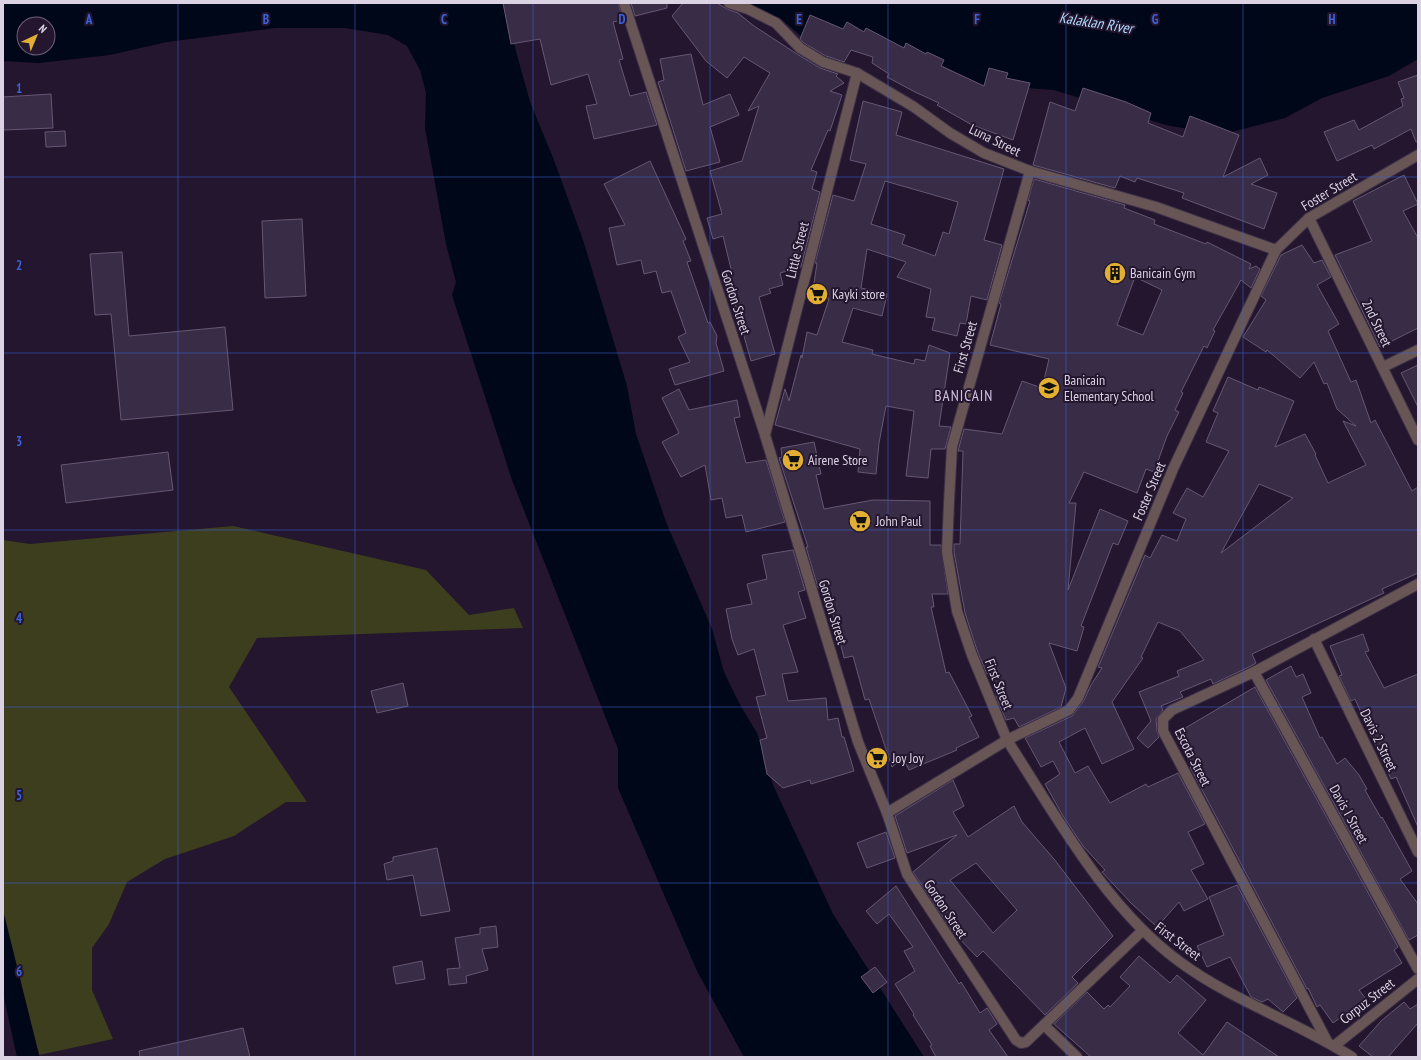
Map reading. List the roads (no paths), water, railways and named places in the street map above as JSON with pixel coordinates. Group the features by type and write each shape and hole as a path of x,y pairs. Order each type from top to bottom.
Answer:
{"street":[{"name":"Gordon Street","path":"624,3 764,434 858,742 887,813 907,874 1016,1040 1021,1043 1026,1042 1142,931"},
{"name":"Luna Street","path":"729,3 748,9 776,23 792,42 812,56 823,62 856,73 914,106 950,133 984,153 1030,171 1156,207 1276,250"},
{"name":"Little Street","path":"764,434 856,73"},
{"name":"Foster Street","path":"887,813 1007,740 1069,710 1078,698 1173,469 1276,250 1309,218 1418,155"},
{"name":"First Street","path":"1030,171 952,447 947,552 957,611 972,655 1007,740 1081,856 1142,931 1180,963 1220,988 1330,1043 1352,1057"},
{"name":"2nd Street","path":"1309,218 1418,440"},
{"path":"1383,368 1418,350"},
{"name":"Escota Street","path":"1330,1043 1163,731 1163,719 1172,710 1254,672 1418,584"},
{"name":"Davis 2 Street","path":"1314,639 1418,852"},
{"name":"Davis I Street","path":"1254,672 1418,969"},
{"name":"Corpuz Street","path":"1330,1043 1418,979"},
{"path":"1044,1024 1077,1057"}],"water":[{"path":"3,3 506,3 514,44 530,102 554,160 584,243 627,386 636,434 666,522 712,629 724,672 739,703 757,733 773,785 833,914 924,1057 744,1057 697,971 618,788 618,749 512,480 452,295 456,282 446,244 425,128 426,93 420,70 407,46 388,35 345,28 275,28 167,42 110,55 39,63 3,61"},
{"name":"Kalaklan River","path":"741,3 1418,3 1418,59 1389,76 1322,98 1285,118 1220,135 1166,125 1054,90 982,85 933,61 801,36 780,18"},
{"path":"3,910 40,1057 17,1057 3,993"}],"place":[{"name":"Banicain Gym","path":"1115,273"},
{"name":"Kayki store","path":"817,294"},
{"name":"Banicain Elementary School","path":"1049,388"},
{"name":"Airene Store","path":"793,460"},
{"name":"John Paul","path":"860,521"},
{"name":"Joy Joy","path":"877,758"}],"district":[{"name":"BANICAIN","path":"964,396"}]}
